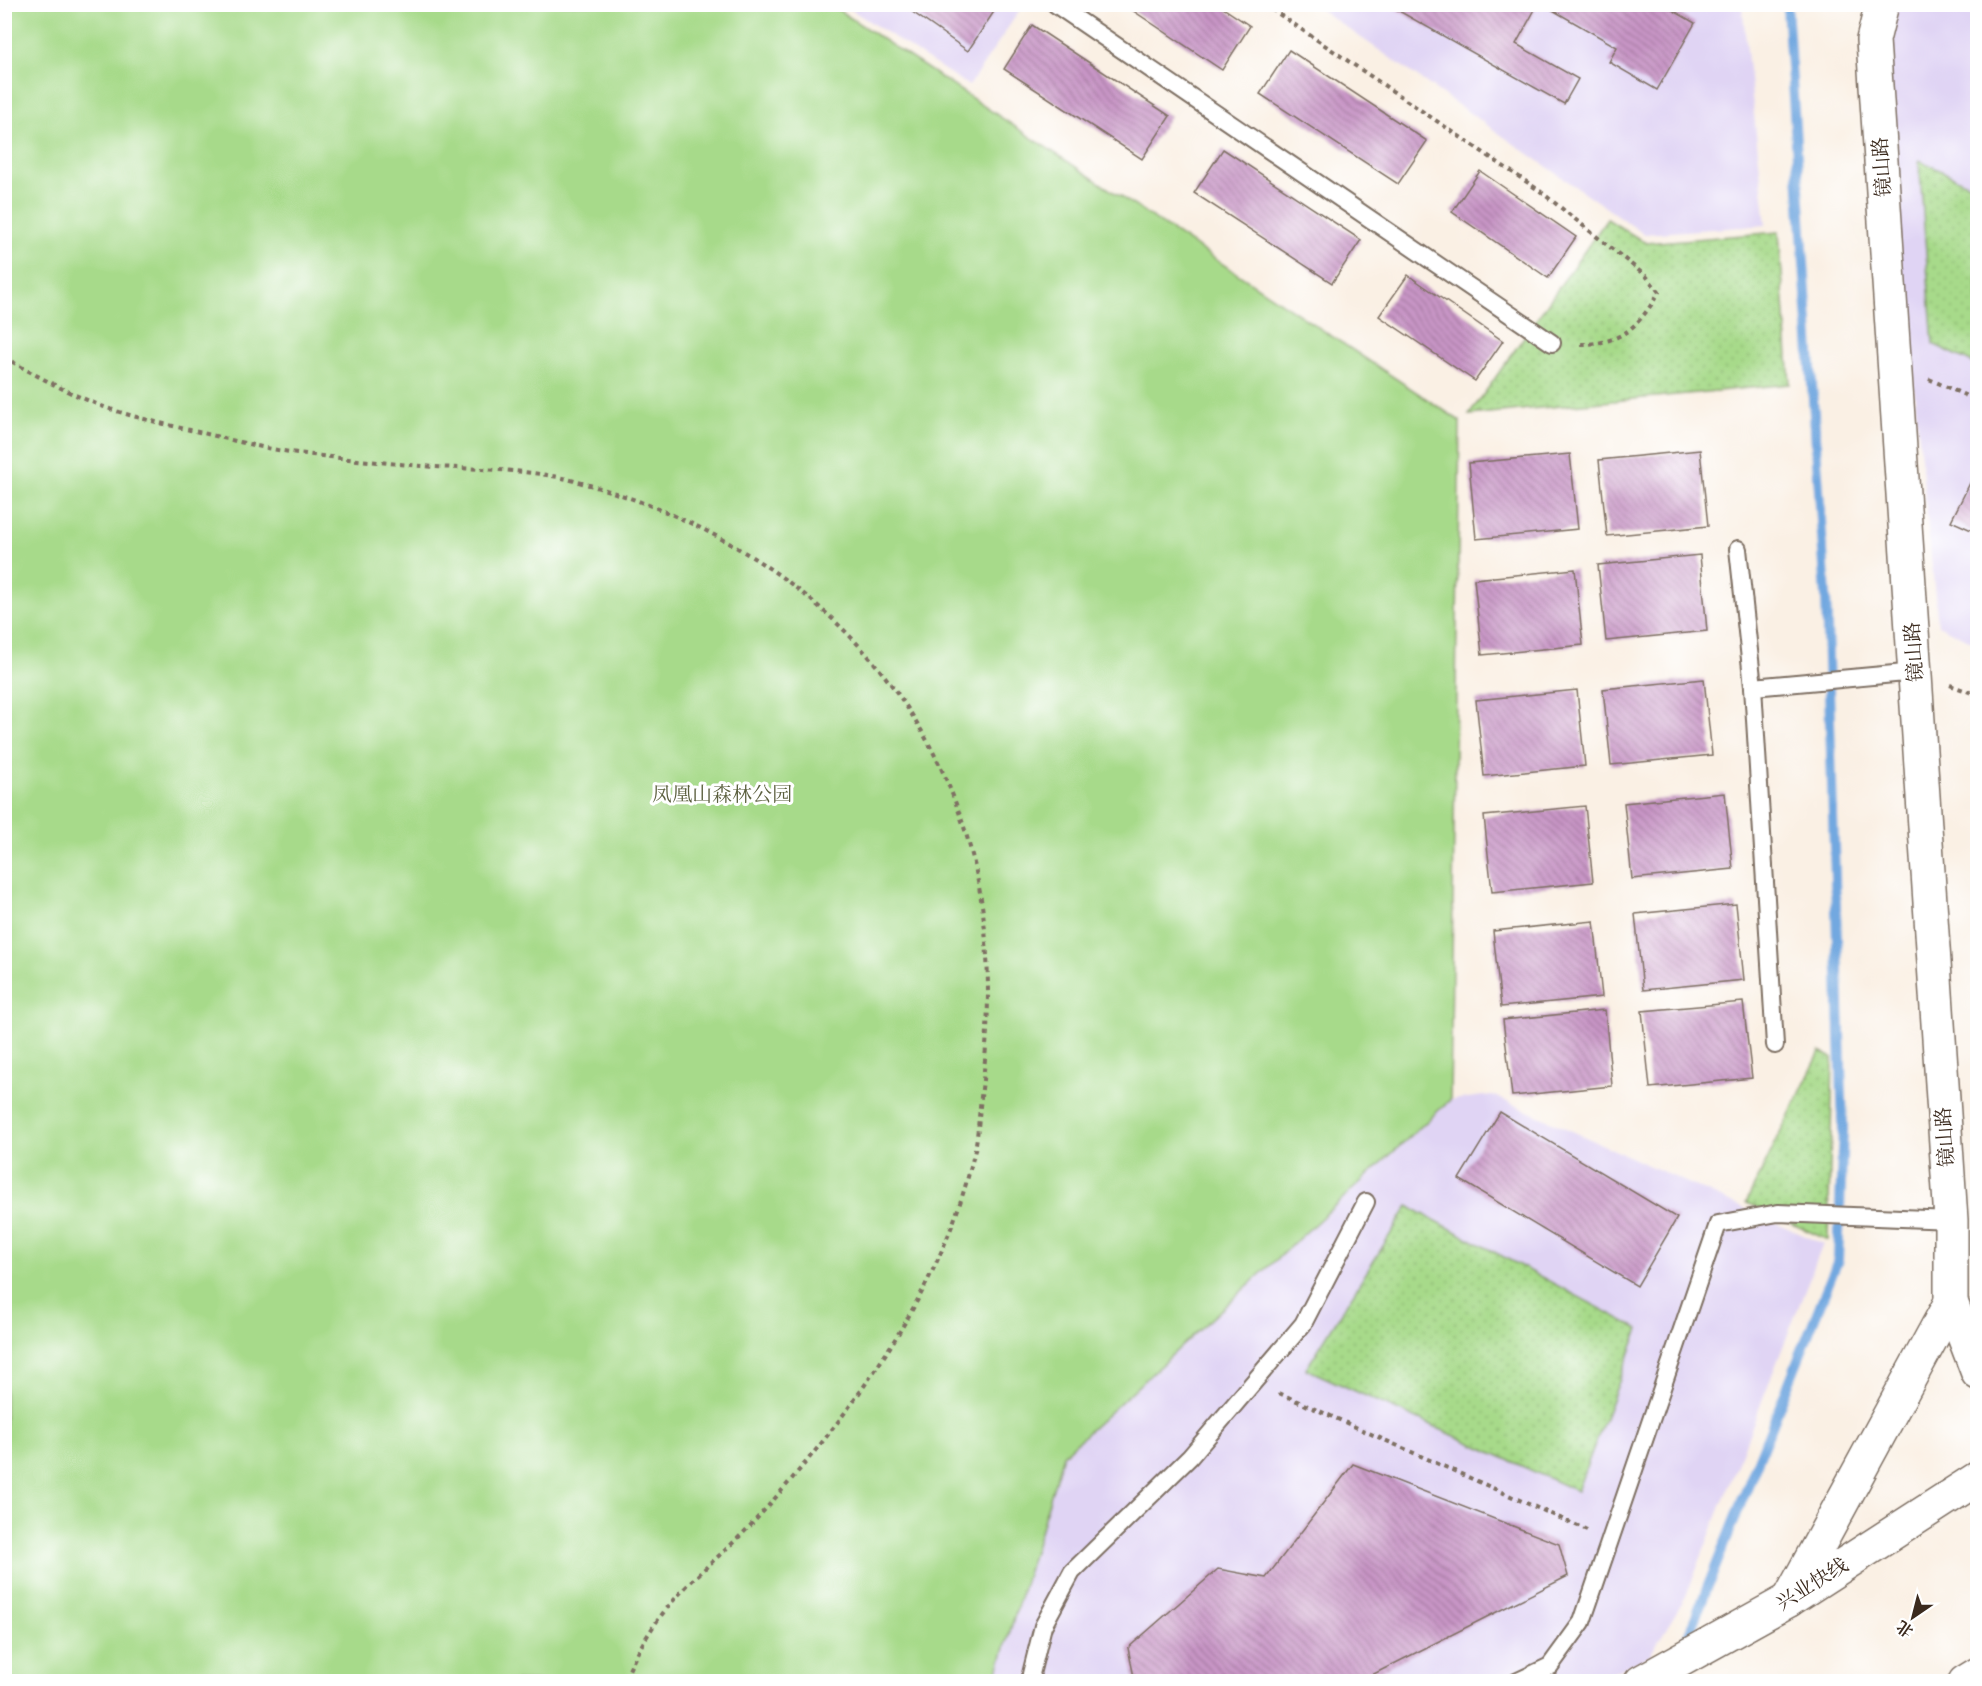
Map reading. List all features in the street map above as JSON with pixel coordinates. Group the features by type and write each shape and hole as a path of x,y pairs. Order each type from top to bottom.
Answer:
{"street":[{"name":"镜山路","path":"1882,4 1873,40 1951,1220 1951,1302 1977,1373"},
{"name":"镜山路","path":"1789,1600 1951,1302"},
{"name":"兴业快线","path":"1646,1679 1789,1600 1977,1479"},
{"path":"1965,1682 1977,1674"}],"lane":[{"path":"1055,4 1552,343"},
{"path":"1738,549 1753,687 1775,1045"},
{"path":"1753,687 1916,672"},
{"path":"1034,1682 1031,1674 1043,1626 1072,1572 1190,1457 1303,1324 1366,1202"},
{"path":"1516,1682 1550,1666 1582,1622 1718,1224 1778,1213 1951,1220"}],"path":[{"path":"1264,4 1540,191 1647,277 1659,292 1648,310 1626,334 1596,345 1552,343"},
{"path":"4,357 53,385 103,406 177,427 278,450 420,466 508,469 565,479 624,497 673,516 733,544 824,610 857,642 919,722 948,779 967,833 980,886 986,957 987,1015 984,1073 975,1149 963,1192 943,1247 920,1295 888,1349 849,1405 804,1463 747,1528 674,1599 649,1631 624,1682"},
{"path":"1895,363 1977,401"},
{"path":"1253,1382 1610,1540"}],"shaded area":[{"path":"844,5 1023,5 969,86"},
{"path":"1314,5 1742,5 1766,225 1644,234"},
{"path":"1875,5 1951,5 1977,17 1977,644 1938,625"},
{"path":"1492,1095 1823,1244 1686,1596 1650,1655 1593,1682 995,1682 1063,1456 1451,1100"}],"green space":[{"name":"凤凰山森林公园","path":"5,4 831,5 1460,421 1450,1100 1063,1455 995,1681 5,1681"},
{"path":"1919,160 1977,188 1978,360 1975,364 1933,344"},
{"path":"1607,219 1646,243 1779,232 1790,384 1469,415"},
{"path":"1820,1052 1833,1058 1828,1240 1746,1203"},
{"path":"1408,1206 1639,1329 1577,1491 1306,1369"}],"building":[{"path":"901,4 999,4 968,51"},
{"path":"1123,4 1217,4 1250,26 1222,70"},
{"path":"1391,4 1538,4 1516,44 1578,79 1564,104 1390,6"},
{"path":"1542,4 1662,4 1695,23 1657,90 1609,62 1617,47"},
{"path":"1032,25 1170,116 1142,159 1004,69"},
{"path":"1289,50 1427,141 1398,184 1260,94"},
{"path":"1223,149 1361,240 1332,283 1194,193"},
{"path":"1480,171 1576,237 1548,278 1452,212"},
{"path":"1408,275 1503,341 1475,381 1379,316"},
{"path":"1700,450 1708,526 1607,536 1599,460"},
{"path":"1570,454 1578,529 1476,539 1469,463"},
{"path":"1978,467 1978,533 1951,521"},
{"path":"1700,555 1707,631 1606,641 1598,565"},
{"path":"1575,569 1583,645 1482,655 1474,579"},
{"path":"1704,679 1712,755 1611,765 1603,689"},
{"path":"1577,690 1585,766 1484,776 1476,700"},
{"path":"1725,793 1733,869 1632,879 1624,803"},
{"path":"1585,806 1593,882 1492,892 1484,816"},
{"path":"1736,904 1744,980 1643,990 1635,914"},
{"path":"1594,921 1602,997 1501,1007 1493,931"},
{"path":"1743,1002 1752,1078 1650,1088 1642,1011"},
{"path":"1605,1010 1612,1086 1512,1096 1503,1020"},
{"path":"1500,1112 1677,1218 1637,1286 1459,1179"},
{"path":"1353,1464 1559,1544 1568,1576 1358,1682 1135,1682 1128,1648 1218,1569 1266,1578"}],"waterway":[{"path":"1682,1651 1838,1260 1843,1129 1826,596 1787,6"}]}
